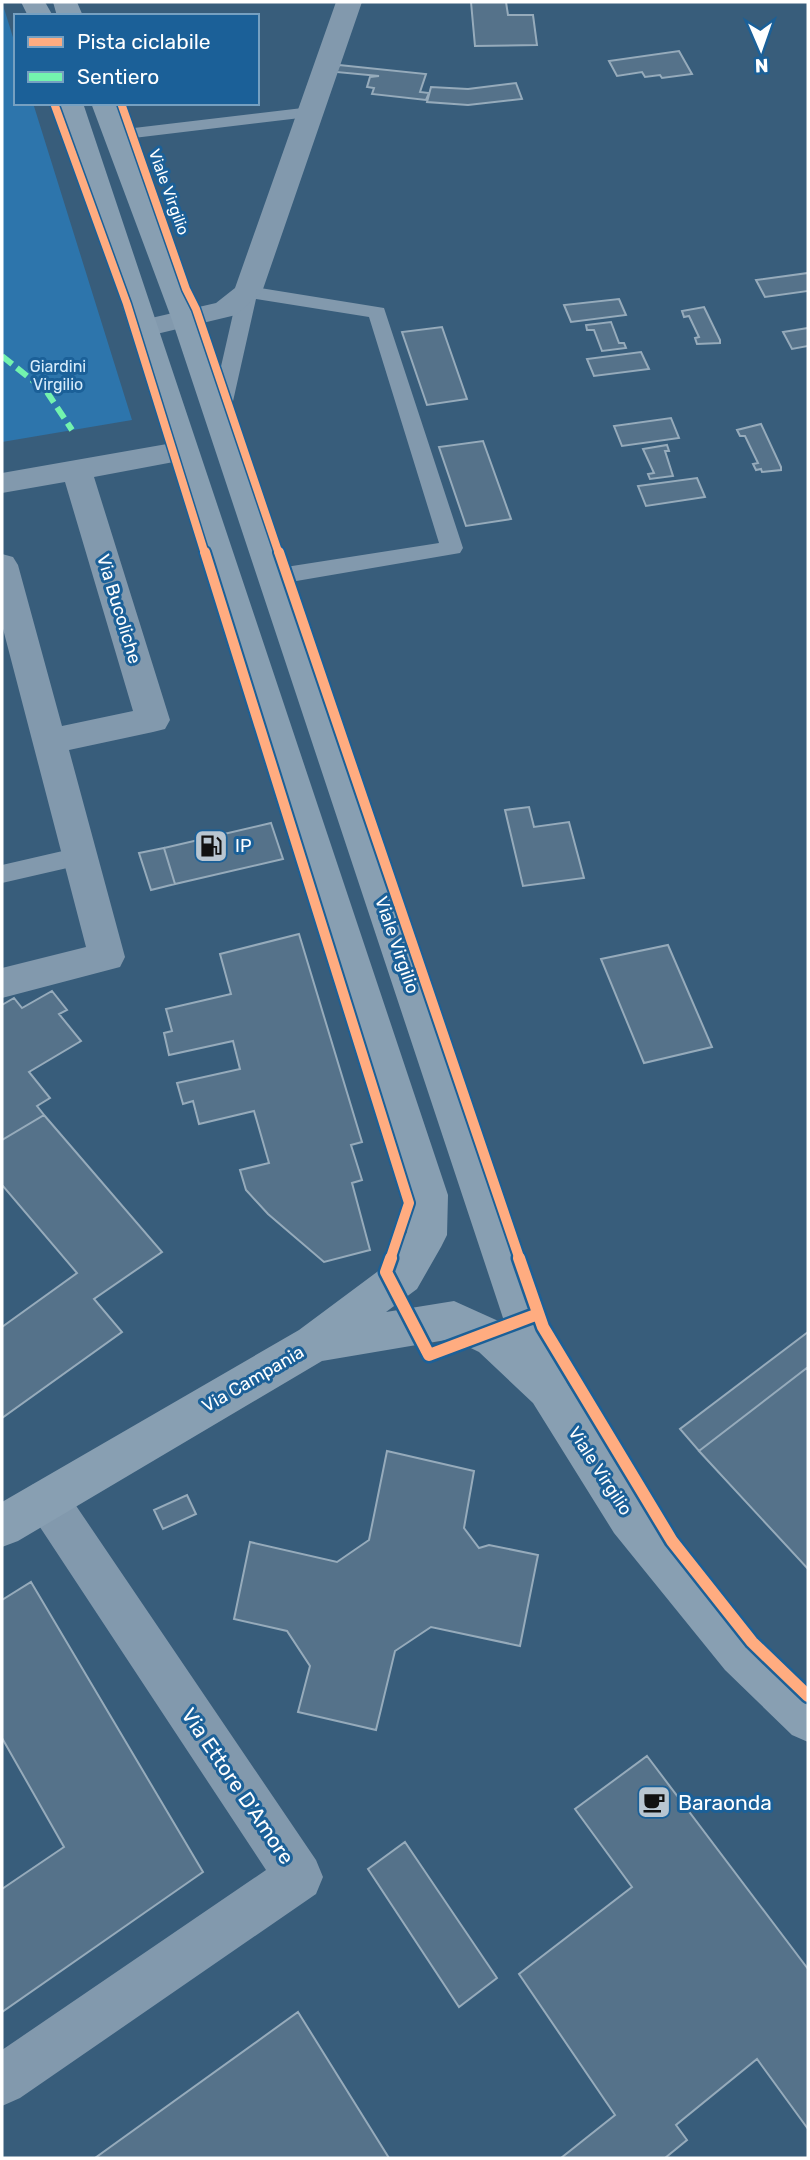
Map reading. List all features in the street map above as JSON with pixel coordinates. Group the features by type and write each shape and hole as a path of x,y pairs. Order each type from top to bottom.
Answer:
{"main road":[{"path":"71,105 428,1195 427,1235 403,1276 314,1343"},
{"name":"Viale Virgilio","path":"110,119 186,320 549,1392 629,1518 741,1654 808,1719"},
{"name":"Via Campania","path":"2,1526 314,1343 454,1320 494,1339 549,1392"}],"street":[{"path":"144,328 226,309 248,292 349,2"},
{"path":"2,483 184,451"},
{"name":"Via Bucoliche","path":"49,741 153,720 76,469"},
{"path":"2,565 107,957 2,983"},
{"name":"Via Ettore D'Amore","path":"2,2080 299,1877 47,1500"}],"lane":[{"path":"110,119 311,112"},
{"path":"219,419 248,292 377,312 452,548 273,578"},
{"path":"2,874 80,856"}],"green space":[{"name":"Giardini Virgilio","path":"2,2 14,41 14,105 34,105 132,420 2,442"}],"building":[{"path":"471,2 506,2 508,15 533,15 537,45 475,46"},
{"path":"679,51 692,74 662,78 660,75 645,77 642,72 617,76 609,61"},
{"path":"339,65 426,74 420,92 429,93 426,100 372,94 374,88 367,87 370,77 379,76 336,72"},
{"path":"516,83 522,99 468,105 427,102 431,87 468,89"},
{"path":"808,273 808,291 765,297 756,280"},
{"path":"619,299 626,315 571,322 564,305"},
{"path":"704,307 720,343 697,344 695,338 699,337 689,316 684,317 682,311"},
{"path":"611,322 619,343 624,343 626,348 602,351 594,330 587,330 586,325"},
{"path":"442,327 467,399 427,405 402,332"},
{"path":"808,328 808,346 792,349 783,332"},
{"path":"641,352 649,369 594,376 587,359"},
{"path":"671,418 679,438 622,446 614,426"},
{"path":"761,424 781,470 756,470 753,464 758,463 745,436 740,436 737,430"},
{"path":"483,441 511,519 466,526 439,447"},
{"path":"667,445 669,451 665,451 673,476 650,479 648,474 654,473 643,449"},
{"path":"697,478 705,497 646,506 638,486"},
{"path":"529,807 534,827 569,822 584,878 523,886 505,810"},
{"path":"271,823 283,859 175,884 164,848"},
{"path":"164,848 175,884 151,890 139,853"},
{"path":"299,934 362,1142 351,1145 362,1180 352,1183 370,1250 324,1262 268,1214 246,1190 240,1170 269,1163 254,1111 199,1124 193,1101 183,1104 177,1083 240,1069 233,1041 169,1055 164,1033 172,1031 166,1009 231,994 220,954"},
{"path":"668,945 712,1047 644,1063 601,959"},
{"path":"52,991 67,1010 59,1014 81,1041 29,1072 50,1098 37,1106 44,1115 2,1140 2,1005 14,998 22,1008"},
{"path":"44,1115 162,1252 94,1299 122,1332 2,1418 2,1327 77,1273 2,1185 2,1140"},
{"path":"808,1332 808,1367 699,1451 680,1429"},
{"path":"808,1367 808,1569 699,1451"},
{"path":"387,1451 474,1471 464,1528 479,1548 489,1545 538,1555 520,1646 431,1627 395,1651 376,1730 298,1712 310,1666 287,1631 234,1619 250,1542 337,1562 369,1540"},
{"path":"187,1495 196,1514 163,1529 154,1510"},
{"path":"31,1582 203,1872 2,2012 2,1889 64,1847 2,1738 2,1600"},
{"path":"647,1756 808,1969 808,2129 757,2059 676,2125 687,2140 665,2158 561,2158 615,2115 519,1974 632,1887 575,1809"},
{"path":"405,1842 497,1978 459,2007 368,1869"},
{"path":"298,2012 389,2158 95,2158"}],"marked path":[{"path":"2,356 47,392 72,430"}],"cycle path":[{"path":"55,105 127,304 409,1203 386,1272 429,1355 538,1314"},
{"path":"122,105 186,289 196,309 543,1327 672,1541 752,1642 808,1696"}],"place":[{"name":"IP","path":"211,846"},
{"name":"Baraonda","path":"654,1802"}]}
